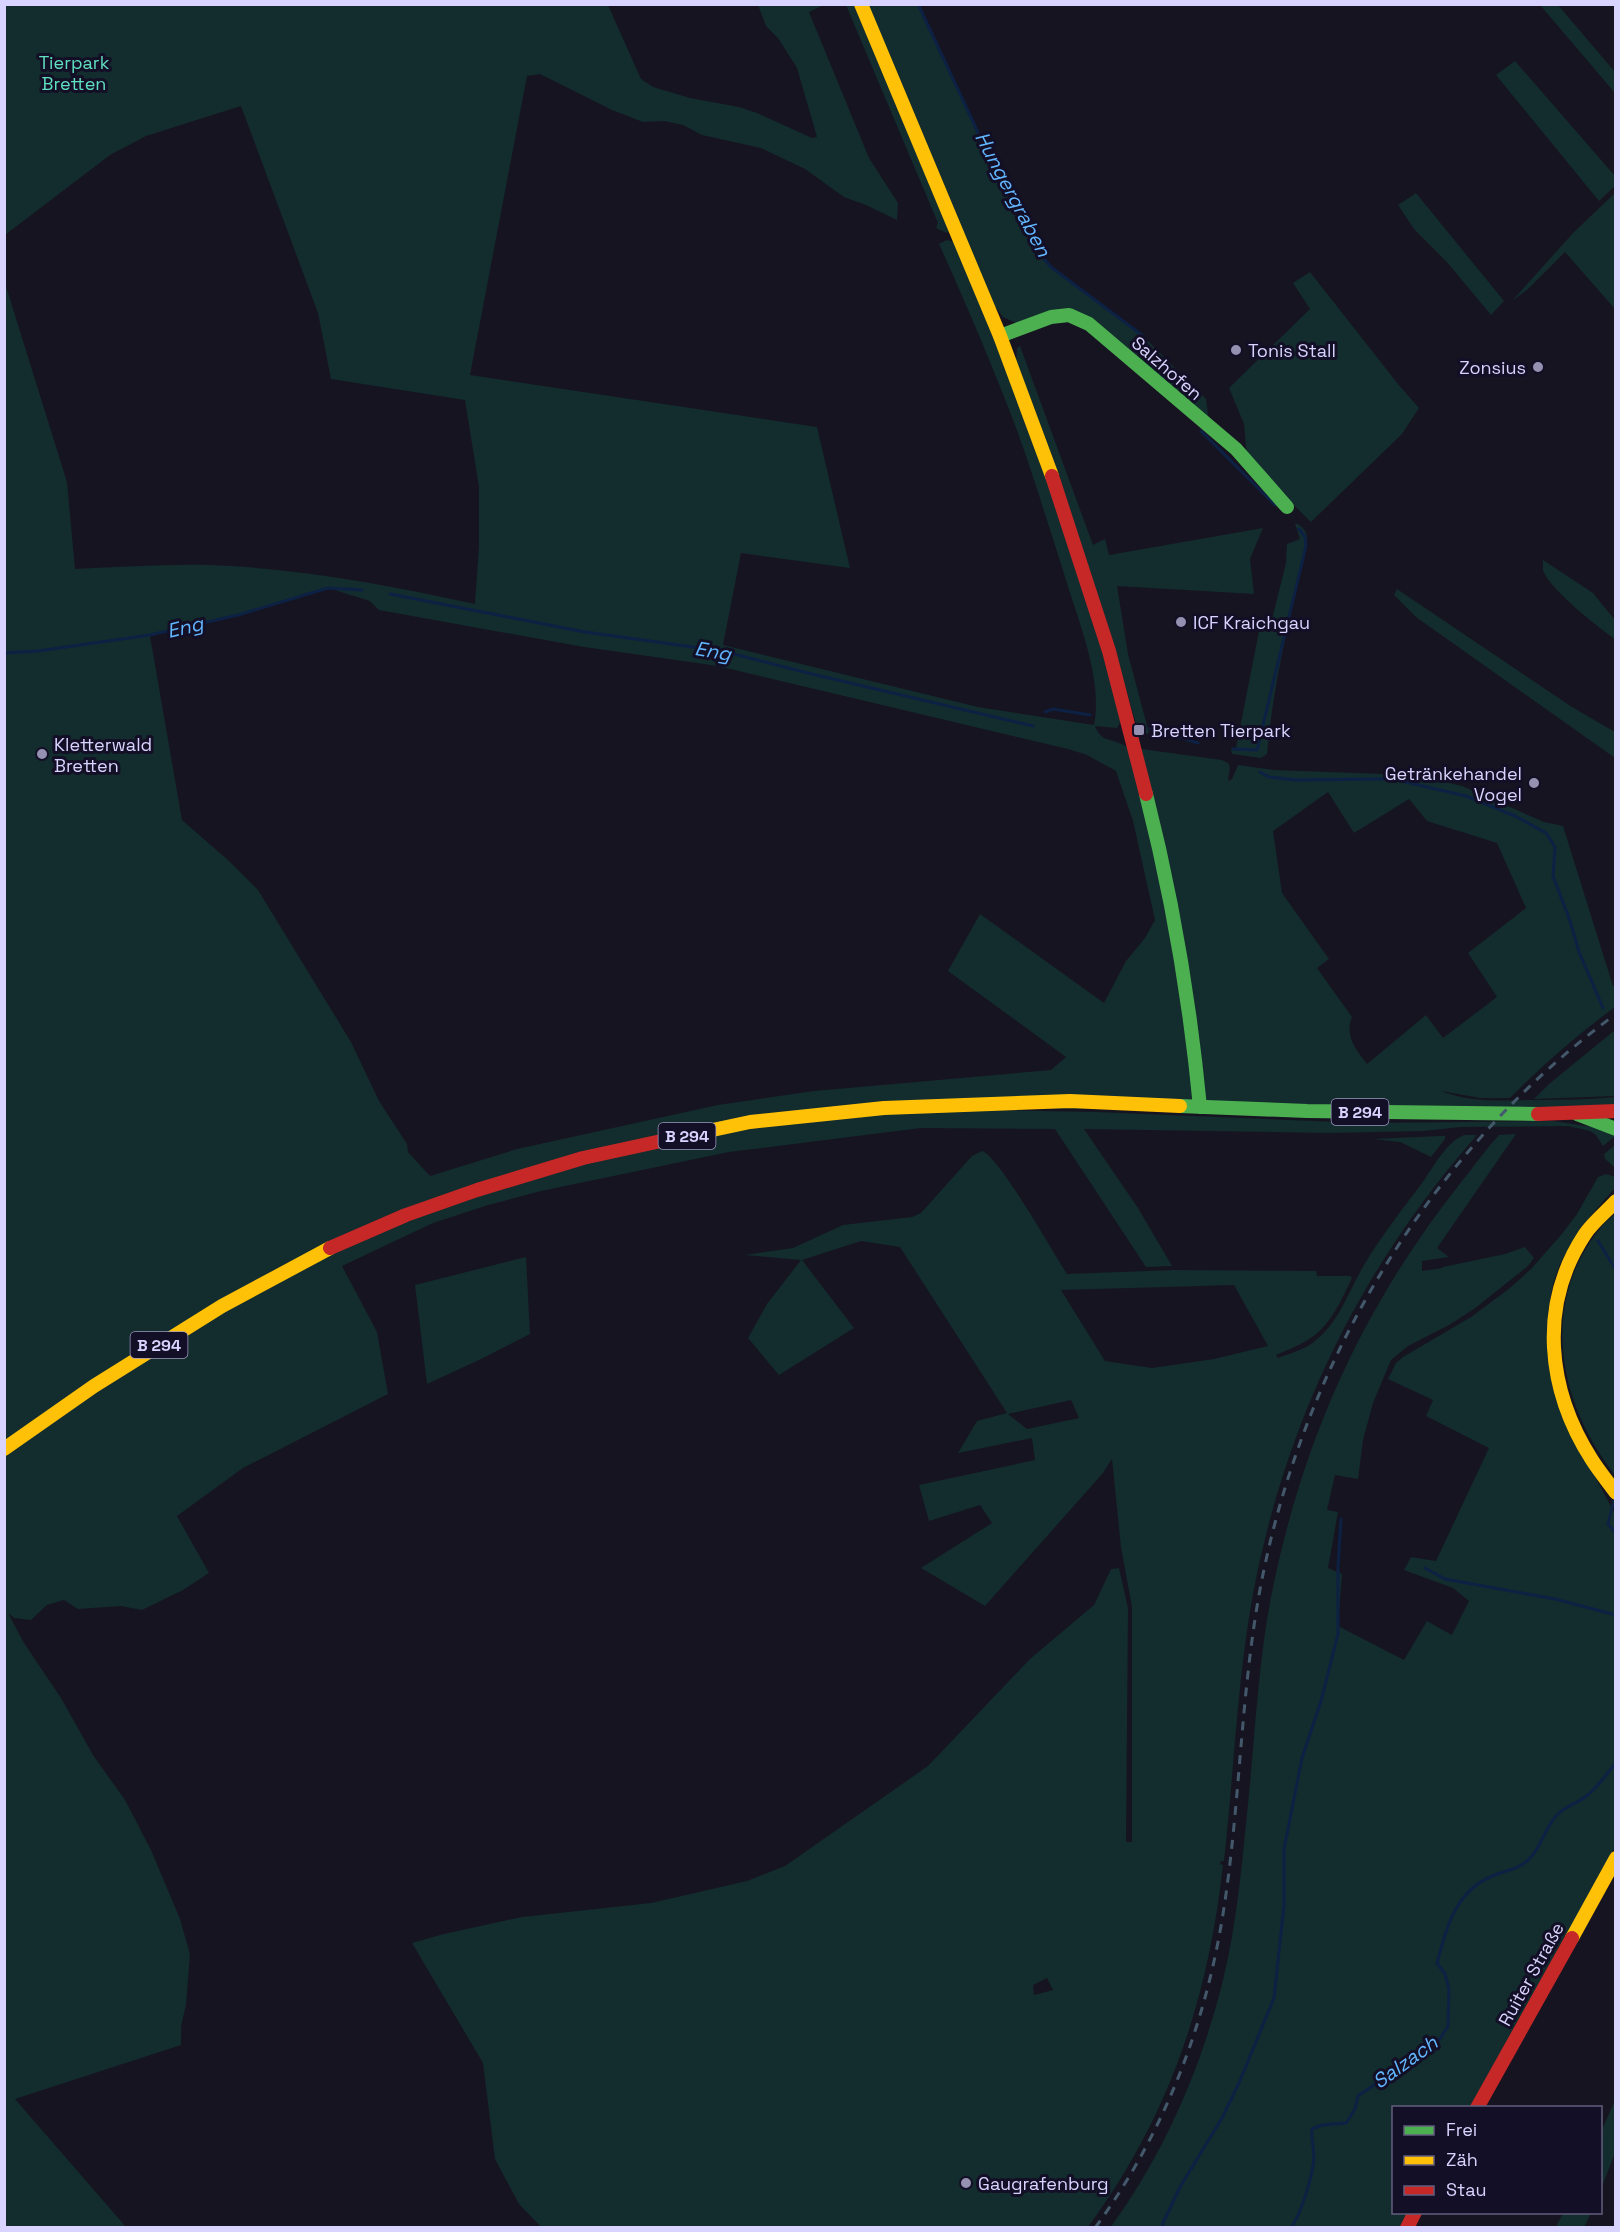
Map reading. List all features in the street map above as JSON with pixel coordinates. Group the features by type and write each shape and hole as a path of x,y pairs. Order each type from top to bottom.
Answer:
{"street":[{"path":"861,4 1000,336 1047,461 1109,651 1133,739 1178,947 1195,1054 1200,1107"},
{"name":"Salzhofen","path":"1000,336 1051,317 1070,315 1089,324 1236,449 1287,507"},
{"name":"B 294","path":"4,1449 94,1386 222,1306 342,1242 406,1215 477,1190 583,1158 750,1122 884,1108 1070,1101 1414,1113 1616,1111"},
{"path":"1575,1113 1616,1129"},
{"path":"1616,1201 1597,1217 1577,1243 1565,1265 1554,1314 1553,1344 1555,1370 1562,1398 1577,1436 1587,1456 1616,1493"},
{"name":"Ruiter Straße","path":"1478,2106 1616,1858"},
{"path":"1407,2228 1414,2214"}],"green space":[{"name":"Tierpark Bretten","path":"5,5 608,5 641,79 653,87 690,98 739,107 812,138 817,137 797,68 778,38 766,26 758,5 824,5 809,12 869,158 898,203 897,220 844,197 805,169 761,148 702,135 683,125 664,121 643,122 612,110 540,74 527,76 470,375 817,427 850,568 741,553 723,645 978,707 1094,725 1096,708 1093,671 1083,633 1018,433 939,244 947,240 954,242 997,342 1078,564 1121,720 1117,728 1095,726 1098,732 1104,738 1127,747 1222,760 1230,767 1228,781 1232,779 1238,765 1273,770 1383,774 1394,770 1462,786 1544,822 1563,826 1613,986 1615,986 1615,1007 1587,1028 1510,1098 1480,1098 1441,1091 1473,1099 1494,1100 1570,1100 1615,1097 1615,1111 894,1108 1096,1112 1364,1123 1553,1121 1605,1129 1615,1136 1603,1146 1596,1135 1590,1131 1568,1126 1460,1127 1424,1131 1328,1133 1084,1129 1138,1208 1172,1266 1146,1267 1055,1129 921,1128 729,1152 541,1191 433,1223 342,1266 377,1332 388,1394 243,1468 177,1516 209,1573 183,1590 142,1610 121,1606 78,1609 64,1600 47,1605 31,1620 14,1618 8,1613 24,1643 61,1698 93,1755 125,1800 151,1850 180,1919 190,1954 186,2005 181,2026 181,2045 15,2099 126,2227 5,2227 4,280 67,482 75,569 191,565 242,567 376,584 475,604 479,546 479,487 465,400 331,379 318,313 241,106 146,136 110,155 5,235","holes":["328,588 370,601 379,610 584,647 718,666 1087,755 1116,771 1133,821 1155,920 1145,938 1126,961 1104,1003 980,914 948,971 1066,1057 1051,1070 814,1091 718,1105 517,1149 430,1176 408,1152 407,1144 379,1101 351,1042 258,890 182,820 150,636 238,615","1328,792 1354,833 1409,799 1427,821 1497,843 1526,908 1468,953 1497,997 1443,1038 1426,1015 1367,1064 1355,1048 1350,1036 1352,1017 1317,968 1329,959 1282,893 1273,831"]},
{"path":"846,5 855,5 949,229 947,233 936,228 938,223"},
{"path":"867,5 918,5 989,156 1037,250 1051,267 1142,335 1206,399 1209,421 1069,309 1016,323 1003,317 994,305"},
{"path":"1540,5 1558,5 1615,72 1615,93"},
{"path":"1515,61 1615,176 1615,186 1599,201 1496,75"},
{"path":"1416,193 1504,301 1491,315 1446,261 1414,229 1398,205"},
{"path":"1615,193 1615,309 1565,252 1528,289 1512,301 1573,233"},
{"path":"1310,272 1419,408 1402,434 1311,522 1250,462 1244,424 1229,388 1310,309 1293,283"},
{"path":"1020,346 1093,545 1105,539 1109,555 1263,528 1250,559 1254,594 1117,586 1128,654 1149,733 1144,735 1137,727 1081,544 1016,364 1017,348"},
{"path":"1295,524 1304,530 1307,543 1278,674 1267,754 1261,758 1232,754 1231,748 1236,748 1261,621 1271,623 1286,563 1287,544 1300,539"},
{"path":"1543,560 1593,593 1615,620 1615,639 1554,587 1543,570"},
{"path":"1397,589 1572,707 1615,732 1615,758 1416,617 1394,595"},
{"path":"1615,1030 1615,1096 1534,1099 1549,1084"},
{"path":"1516,1134 1437,1248 1449,1257 1422,1261 1422,1271 1505,1254 1525,1247 1534,1258 1528,1266 1474,1309 1408,1346 1391,1360 1373,1403 1363,1440 1358,1479 1335,1475 1327,1510 1338,1512 1328,1568 1342,1574 1338,1626 1404,1660 1427,1621 1452,1635 1469,1601 1453,1588 1404,1570 1411,1557 1436,1561 1489,1448 1426,1416 1433,1400 1388,1379 1396,1363 1403,1357 1471,1317 1510,1288 1531,1269 1561,1235 1577,1214 1598,1177 1606,1174 1615,1177 1615,1188 1580,1228 1560,1264 1553,1284 1548,1313 1547,1345 1593,1473 1615,1514 1615,1847 1473,2106 1392,2106 1392,2214 1412,2214 1405,2227 1110,2228 1147,2171 1178,2110 1204,2046 1223,1980 1238,1893 1260,1674 1271,1597 1300,1484 1319,1430 1366,1327 1394,1277 1426,1229 1499,1135"},
{"path":"1464,1135 1477,1135 1435,1185 1364,1292 1334,1349 1308,1407 1286,1467 1267,1530 1253,1594 1239,1694 1224,1861 1220,1864 1223,1865 1216,1915 1195,2010 1162,2100 1141,2143 1088,2227 541,2227 519,2204 495,2159 483,2063 412,1943 522,1917 651,1903 747,1881 785,1866 928,1766 1030,1659 1094,1605 1111,1569 1119,1568 1128,1608 1126,1842 1132,1842 1132,1607 1121,1547 1112,1459 1103,1473 985,1606 921,1568 992,1523 980,1505 929,1521 919,1485 1035,1460 1032,1438 958,1453 977,1421 1007,1413 900,1247 861,1241 802,1260 854,1328 779,1375 748,1338 767,1304 801,1260 745,1255 793,1248 843,1225 912,1217 921,1213 972,1156 982,1151 990,1157 1013,1187 1067,1274 1174,1270 1316,1271 1317,1276 1350,1276 1352,1278 1328,1322 1314,1336 1276,1355 1278,1358 1311,1344 1329,1327 1364,1265 1393,1221 1442,1154","holes":["1234,1285 1268,1346 1214,1359 1152,1368 1105,1361 1061,1290","1071,1400 1079,1418 1027,1429 1008,1414","1047,1978 1053,1990 1034,1995 1033,1985"]},
{"path":"1445,1136 1431,1157 1400,1142 1373,1139"},
{"path":"1615,1145 1615,1166 1613,1166 1605,1159 1604,1154"},
{"path":"1615,1214 1615,1475 1585,1427 1574,1400 1566,1373 1563,1317 1569,1288 1579,1261 1595,1235"},
{"path":"526,1257 530,1334 427,1384 415,1285"},
{"path":"1615,2100 1615,2153 1602,2186 1602,2130"},
{"path":"1562,2214 1590,2214 1584,2227 1556,2227"}],"waterway":[{"name":"Hungergraben","path":"918,4 989,156 1037,250 1051,267 1142,335 1164,379"},
{"name":"Hungergraben","path":"1201,431 1275,505"},
{"name":"Hungergraben","path":"1233,749 1257,750 1306,546 1305,537 1299,529"},
{"name":"Eng","path":"4,653 38,651 150,635 238,615 328,588 362,590"},
{"name":"Eng","path":"390,594 585,632 722,651 1033,726"},
{"name":"Eng","path":"1045,712 1053,709 1090,715"},
{"name":"Eng","path":"1150,728 1198,743"},
{"name":"Hungergraben","path":"1260,772 1269,777 1295,780 1383,779"},
{"name":"Hungergraben","path":"1401,781 1466,796 1515,816 1546,833 1555,847 1553,876 1579,952 1603,1008"},
{"name":"Hungergraben","path":"1598,1241 1616,1270"},
{"name":"Salzach","path":"1615,1496 1608,1524 1616,1533"},
{"path":"1163,2228 1163,2223 1180,2187 1222,2118 1239,2083 1274,1998 1284,1905 1284,1849 1302,1758 1321,1701 1338,1634 1341,1519"},
{"path":"1425,1568 1445,1579 1555,1599 1616,1615"},
{"name":"Salzach","path":"1291,2228 1302,2204 1311,2174 1314,2158 1312,2129 1322,2125 1346,2123 1355,2109 1358,2096 1440,2039 1448,2026 1449,1989 1445,1974 1437,1963 1449,1923 1462,1899 1482,1881 1527,1861 1558,1814 1589,1794 1616,1763"}],"railway":[{"path":"1095,2228 1143,2153 1163,2113 1195,2031 1208,1988 1230,1863 1248,1671 1259,1595 1278,1510 1306,1428 1340,1348 1382,1271 1431,1198 1487,1131 1548,1069 1616,1014"}],"traffic: fast":[{"path":"1000,336 1051,317 1069,315 1089,324 1236,449 1287,507"},
{"path":"1146,794 1179,949 1200,1107"},
{"path":"1180,1106 1307,1111 1538,1114"},
{"path":"1577,1114 1616,1129"}],"traffic: slow":[{"path":"861,4 1000,336 1052,476"},
{"path":"675,1138 750,1122 884,1108 1070,1101 1180,1106"},
{"path":"1616,1201 1588,1230 1570,1261 1560,1289 1555,1318 1554,1347 1565,1405 1592,1460 1616,1493"},
{"path":"4,1449 94,1386 222,1306 330,1248"},
{"path":"1572,1938 1616,1858"}],"traffic: jam":[{"path":"1052,476 1109,651 1146,794"},
{"path":"1538,1114 1616,1111"},
{"path":"330,1248 406,1215 477,1190 583,1158 675,1138"},
{"path":"1478,2106 1572,1938"},
{"path":"1407,2228 1414,2214"}],"place":[{"name":"Tonis Stall","path":"1236,350"},
{"name":"Zonsius","path":"1538,367"},
{"name":"ICF Kraichgau","path":"1181,622"},
{"name":"Bretten Tierpark","path":"1139,730"},
{"name":"Kletterwald Bretten","path":"42,754"},
{"name":"Getränkehandel Vogel","path":"1534,783"},
{"name":"Gaugrafenburg","path":"966,2183"}]}
